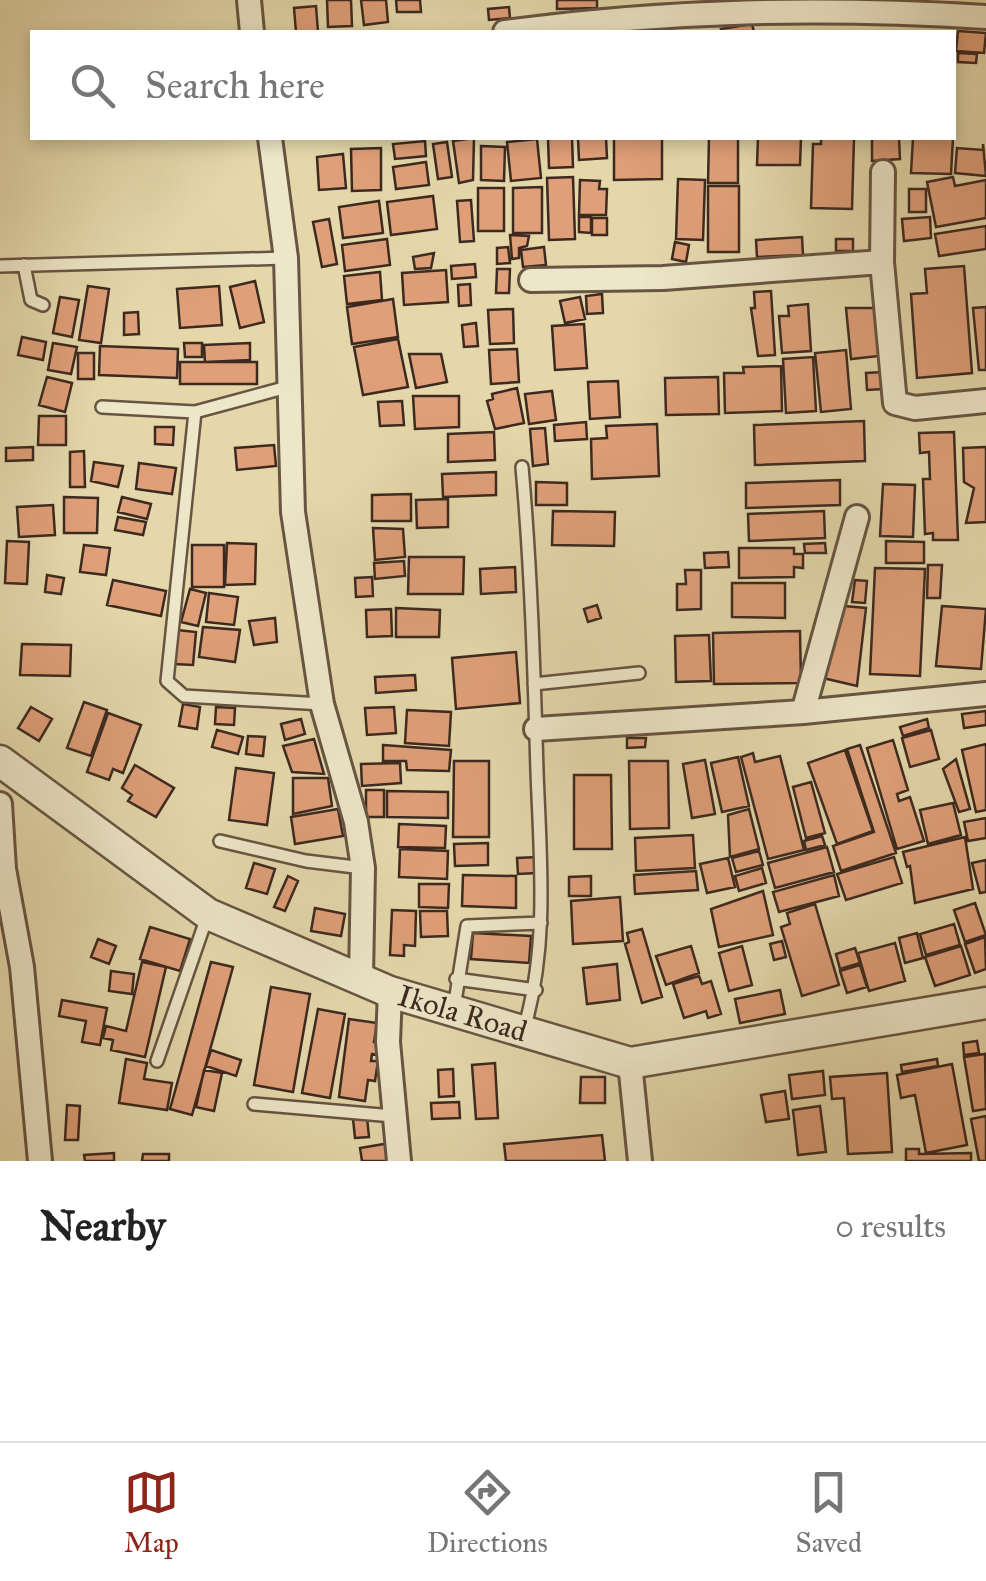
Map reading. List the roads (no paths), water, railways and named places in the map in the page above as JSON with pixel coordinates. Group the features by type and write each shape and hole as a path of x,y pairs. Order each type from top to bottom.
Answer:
{"street":[{"path":"249,0 252,30"},
{"path":"521,30 632,16 739,10 986,16"},
{"path":"270,140 286,258 293,512 322,704 356,822 363,868 361,978"},
{"path":"883,172 882,262 894,403 915,408 986,402"},
{"path":"531,280 663,278 882,262"},
{"path":"803,712 857,517"},
{"path":"536,729 803,712 986,694"},
{"name":"Ikola Road","path":"0,761 208,914 390,992 455,993 524,1029 630,1063 986,1004"},
{"path":"0,804 11,970 40,1161"},
{"path":"390,992 393,1116 399,1161"},
{"path":"630,1063 640,1161"}],"lane":[{"path":"0,266 286,258"},
{"path":"24,265 31,300 43,305"},
{"path":"102,407 195,412 290,386"},
{"path":"195,412 167,681 184,696 322,704"},
{"path":"522,467 532,578 541,923 536,990 524,1029"},
{"path":"534,684 639,674"},
{"path":"220,841 363,868"},
{"path":"156,1061 208,914"},
{"path":"536,990 455,993 468,926 541,923"},
{"path":"254,1104 393,1116"}]}
